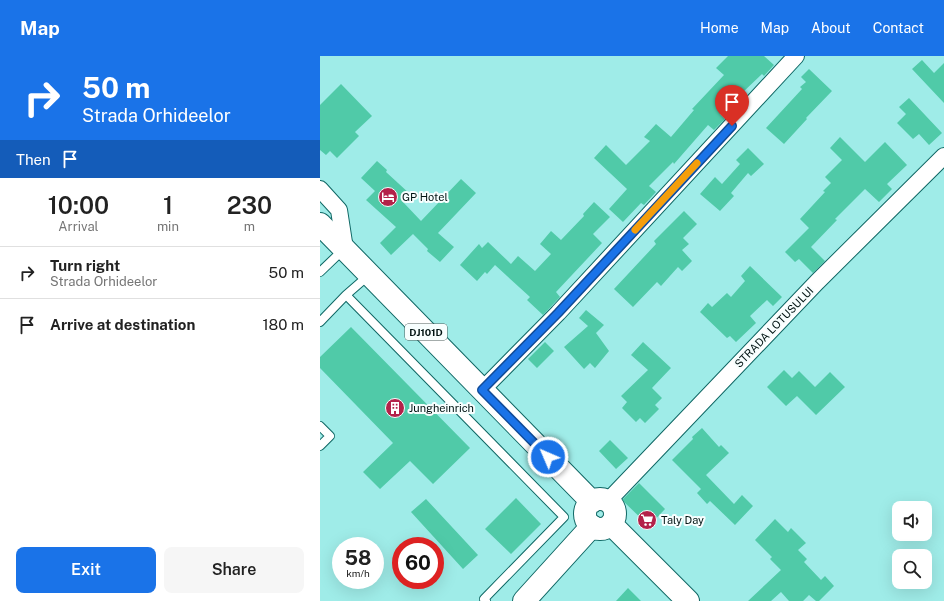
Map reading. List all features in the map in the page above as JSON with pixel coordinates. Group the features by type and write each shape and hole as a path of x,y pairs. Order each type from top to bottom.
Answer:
{"main road":[{"name":"DJ101D","path":"320,224 482,390 600,502 611,504 615,512 614,520 602,525"},
{"path":"524,601 602,525 688,601"}],"street":[{"path":"482,390 558,313 796,56"},
{"name":"STRADA LOTUSULUI","path":"600,502 817,282 944,156"},
{"path":"320,189 340,210 345,249"}],"lane":[{"path":"320,272 345,249"},
{"path":"320,322 346,295 370,274"},
{"path":"346,295 564,517 484,599 486,601"},
{"path":"320,426 330,436 320,446"}],"building":[{"path":"728,56 764,56 774,65 764,76 762,74 720,114 725,119 714,130 708,125 674,164 673,162 649,186 656,192 644,205 641,203 623,222 609,209 627,189 594,158 606,145 626,165 650,141 644,137 656,124 671,137 694,110 692,109 724,75 716,68"},
{"path":"922,60 934,73 944,63 944,103 912,69"},
{"path":"809,69 832,91 784,144 766,128 802,89 800,87 806,82 801,77"},
{"path":"341,84 372,116 355,132 359,136 337,158 330,151 326,155 320,150 320,105"},
{"path":"909,98 942,133 929,145 919,134 913,139 897,123 906,114 899,107"},
{"path":"840,137 865,162 885,142 907,165 887,184 892,189 879,202 865,189 835,219 837,220 811,247 825,261 813,273 799,259 795,262 785,252 809,228 800,219 825,192 823,191 831,183 825,177 842,160 830,148"},
{"path":"748,148 764,164 751,176 748,173 731,193 734,196 720,211 700,194 715,177 722,184 740,164 736,160"},
{"path":"377,161 387,170 386,172 410,194 403,202 421,221 461,179 476,193 438,233 454,247 440,262 427,251 428,249 413,234 391,255 380,243 396,227 366,200 375,191 361,178"},
{"path":"594,202 610,217 593,234 602,243 556,292 560,297 543,315 527,300 530,297 495,265 487,274 485,272 477,281 460,265 479,244 482,248 488,242 511,264 518,256 535,271 551,254 540,244 551,231 561,240 584,216 583,214"},
{"path":"684,211 697,224 683,238 689,244 682,250 692,261 682,271 678,267 661,286 657,282 633,307 614,289 656,244 654,241"},
{"path":"750,266 782,297 773,306 767,300 750,316 756,323 736,342 730,336 727,338 700,312 708,303 712,307 727,293 731,297 745,281 741,276"},
{"path":"586,310 604,325 596,333 609,351 595,368 590,363 584,369 564,347 588,326 579,318"},
{"name":"Jungheinrich","path":"351,327 470,448 433,484 410,461 380,489 363,472 393,443 320,368 320,357"},
{"path":"545,342 554,351 537,368 528,359"},
{"path":"643,342 671,368 652,388 662,398 655,405 659,409 645,423 640,418 636,422 622,408 627,402 621,396 648,370 631,355"},
{"path":"784,370 792,378 799,371 815,387 830,372 845,387 816,415 797,396 786,406 767,387"},
{"path":"702,428 719,447 721,445 729,453 706,475 734,504 742,495 753,506 735,525 710,501 707,504 697,493 701,489 672,460"},
{"path":"610,440 628,458 616,469 599,451"},
{"path":"639,483 665,509 649,526 622,500"},
{"path":"516,498 541,524 511,554 485,529"},
{"path":"426,499 478,555 463,569 444,548 444,537 434,537 411,512"},
{"path":"775,519 788,532 791,528 806,543 798,550 807,559 804,562 821,580 825,576 834,586 819,601 816,601 809,595 803,601 789,601 781,592 771,601 748,601 781,570 770,559 772,557 755,540"},
{"path":"628,588 641,601 616,601"}],"slow traffic":[{"path":"635,230 697,163"}],"place":[{"name":"GP Hotel","path":"388,197"},
{"name":"Jungheinrich","path":"395,408"},
{"name":"Taly Day","path":"647,520"}],"route":[{"path":"548,457 482,390 558,313 732,126"}]}
